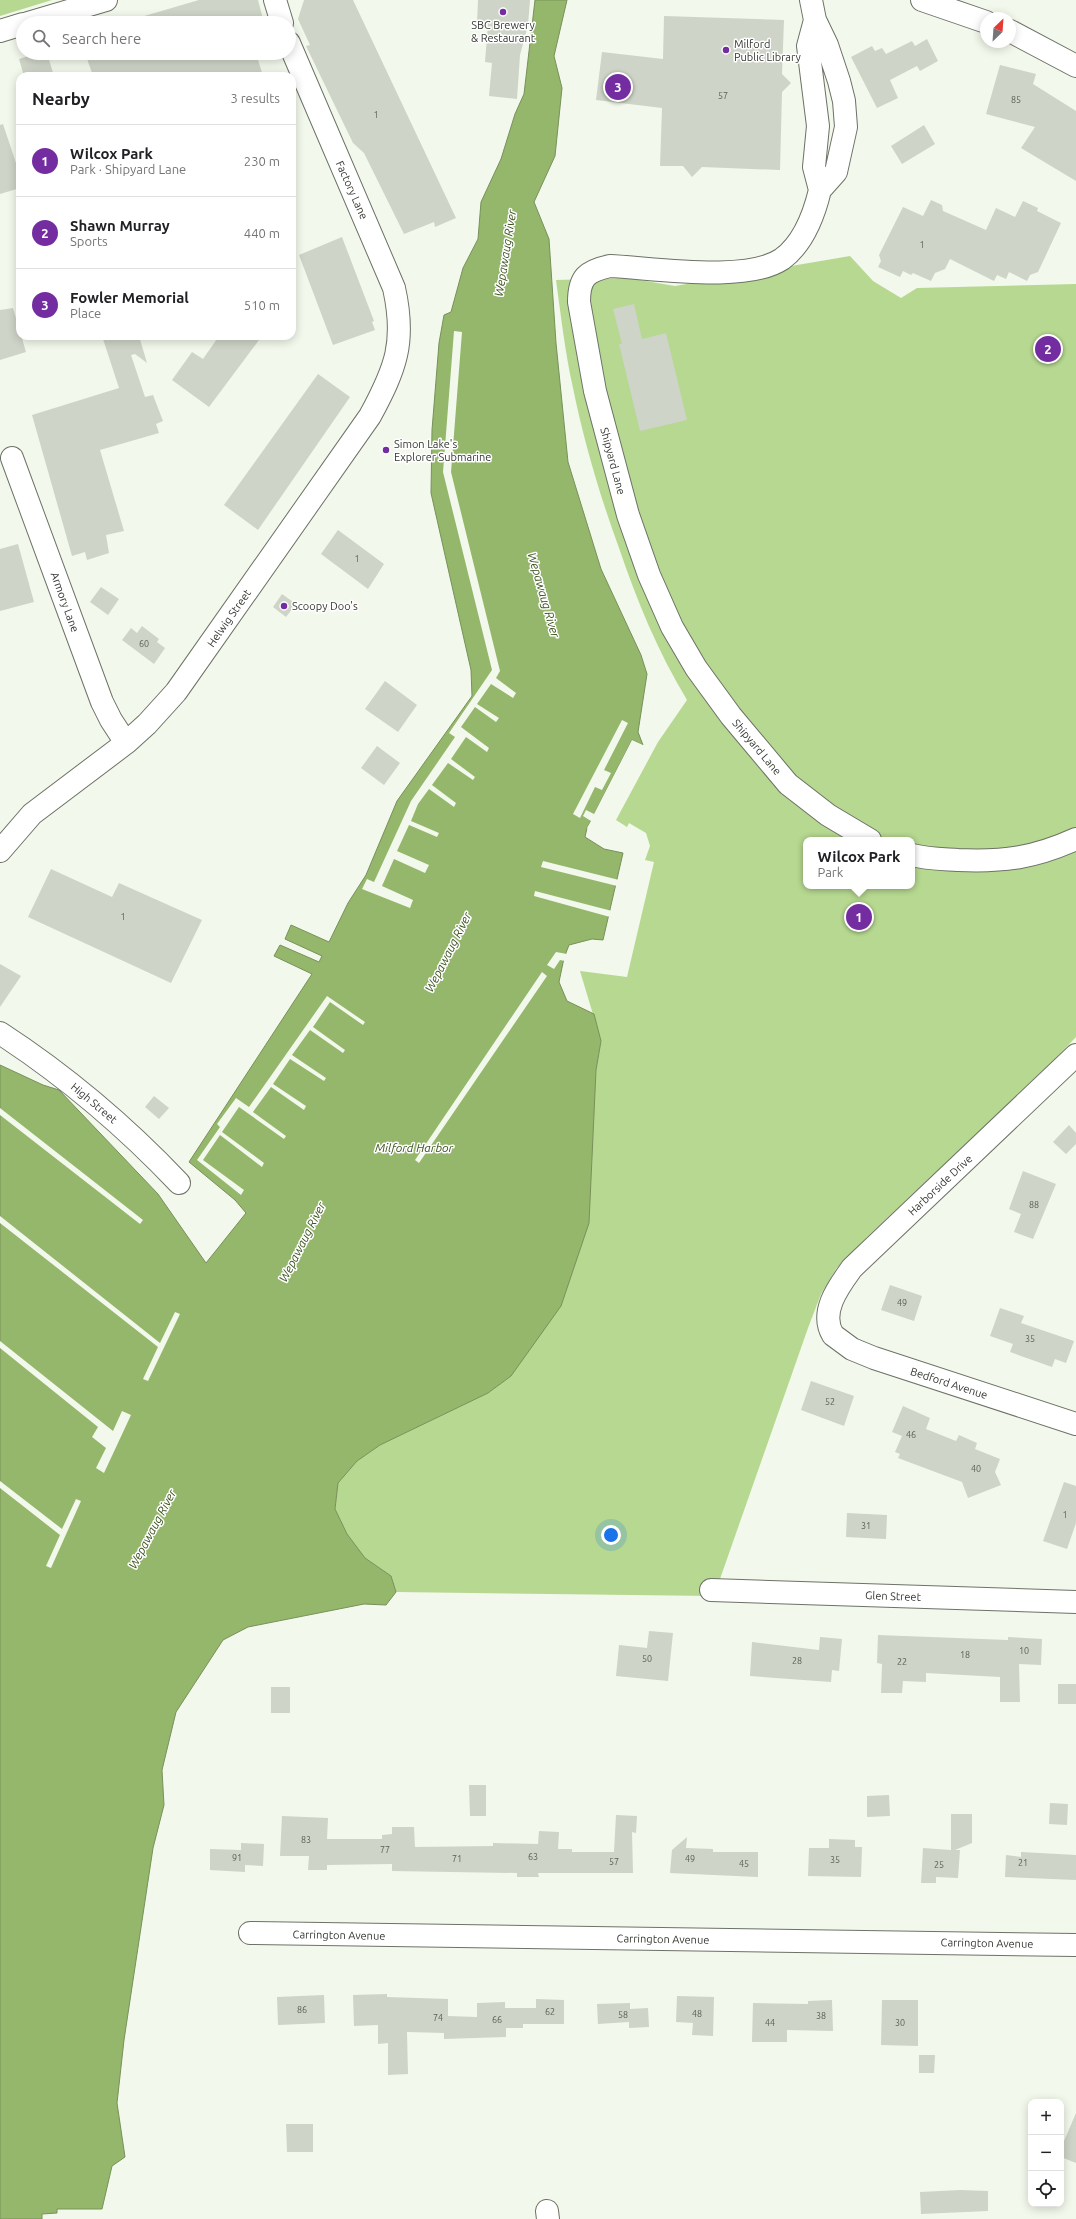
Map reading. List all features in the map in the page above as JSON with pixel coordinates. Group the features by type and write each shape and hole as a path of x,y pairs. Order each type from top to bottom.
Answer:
{"street":[{"path":"52,16 106,0"},
{"path":"275,0 280,16"},
{"path":"922,0 980,20"},
{"name":"Shipyard Lane","path":"813,10 808,46 818,126 814,167 820,190 810,222 802,238 787,254 770,266 757,270 722,272 610,266 594,269 584,277 579,289 585,343 610,453 628,515 660,601 696,668 731,716 788,784 828,815 865,837"},
{"path":"0,31 16,26"},
{"path":"1016,34 1076,66"},
{"name":"Factory Lane","path":"296,59 394,288 399,313 400,340"},
{"name":"Helwig Street","path":"0,851 32,814 126,743 162,708 197,664 370,416 393,367 400,340"},
{"name":"Armory Lane","path":"12,458 102,702 111,720 126,743"},
{"path":"915,855 941,859 1013,860 1043,852 1076,839"},
{"name":"High Street","path":"0,1034 58,1073 99,1106 143,1144 179,1183"},
{"name":"Harborside Drive","path":"830,1329 829,1308 838,1288 852,1268 1076,1055"},
{"name":"Bedford Avenue","path":"830,1329 839,1341 874,1358 1076,1424"},
{"name":"Glen Street","path":"711,1590 1076,1602"},
{"name":"Carrington Avenue","path":"250,1933 1076,1944"}],"shaded area":[{"path":"0,0 52,0 0,16"},
{"path":"850,256 873,281 901,298 917,288 1076,284 1076,1037 1046,1068 868,1236 836,1269 821,1294 808,1328 714,1596 396,1592 391,1576 365,1558 347,1534 335,1509 338,1483 357,1461 380,1445 488,1393 511,1376 596,1070 601,1041 580,971 627,977 654,862 645,860 650,846 646,833 629,823 627,827 616,820 658,742 687,700 657,645 626,568 612,528 587,449 577,408 563,334 556,280 628,278 675,286"}],"water":[{"name":"Milford Harbor","path":"535,0 567,0 554,56 562,88 555,156 534,202 549,239 556,343 568,462 601,569 641,655 647,674 638,732 643,745 632,740 587,828 585,837 604,849 623,853 603,940 592,939 569,945 564,958 559,982 567,1001 594,1014 601,1041 596,1070 589,1223 561,1306 511,1376 488,1393 380,1445 357,1461 338,1483 335,1509 347,1534 365,1558 391,1576 396,1592 386,1605 364,1604 248,1627 223,1640 176,1712 162,1770 164,1805 153,1848 124,2040 117,2103 125,2157 112,2166 102,2209 57,2209 57,2213 42,2214 42,2219 0,2219 0,1065 43,1085 59,1090 158,1194 206,1263 246,1213 235,1200 189,1162 312,974 274,956 280,945 319,962 322,956 285,939 291,925 329,942 348,903 366,875 397,801 472,696 471,670 431,493 432,430 439,343 444,315 451,312 463,268 478,239 481,202 501,159 515,114 524,94"}],"pier":[{"path":"454,331 462,332 451,472 500,671 496,678 516,693 513,698 491,684 477,704 499,718 496,722 475,707 461,727 489,748 487,752 466,737 451,759 475,777 473,780 448,763 432,785 456,803 454,807 429,789 418,804 411,821 439,833 437,837 409,825 397,851 429,865 425,873 394,859 382,886 413,900 410,908 362,889 367,879 374,882 411,801 455,737 449,733 492,670 443,472"},
{"path":"622,720 628,723 604,770 611,773 602,790 595,787 580,818 573,814"},
{"path":"632,740 643,745 642,747 633,743 589,829 587,828 591,821 583,816 586,810 594,814"},
{"path":"543,861 619,880 617,886 541,867"},
{"path":"535,891 612,911 610,917 534,896"},
{"path":"556,952 567,954 565,961 560,960 554,969 547,965"},
{"path":"542,972 547,976 419,1163 415,1160"},
{"path":"327,996 365,1022 363,1025 330,1002 313,1027 345,1050 343,1053 310,1030 292,1055 326,1078 324,1081 290,1059 273,1084 306,1106 304,1110 271,1087 253,1112 286,1136 284,1139 239,1107 222,1132 264,1163 262,1167 220,1135 203,1160 244,1190 241,1195 197,1160 220,1127 217,1124 236,1098 249,1107"},
{"path":"0,1108 143,1220 140,1224 0,1115"},
{"path":"0,1216 160,1343 175,1312 180,1314 148,1381 143,1379 158,1347 0,1223"},
{"path":"0,1341 113,1431 122,1411 131,1415 104,1473 96,1468 106,1448 92,1437 98,1427 0,1348"},
{"path":"0,1481 62,1529 76,1499 81,1501 51,1568 46,1566 60,1535 0,1488"}],"building":[{"path":"199,0 258,0 262,16 144,16"},
{"path":"304,0 353,0 456,218 435,227 434,222 404,234 364,153 353,143 306,46 310,45 298,19"},
{"path":"478,0 530,0 528,25 520,55 517,99 489,96 492,63 485,62 488,24 477,24"},
{"path":"664,16 784,20 782,74 791,83 782,92 780,170 702,167 692,177 683,166 660,166 662,108 596,100 602,52 663,59"},
{"path":"927,39 938,61 920,71 917,66 890,80 898,98 877,108 851,57 872,46 875,51 882,48 886,54 912,41 915,46"},
{"path":"19,60 49,60 53,72 23,72"},
{"path":"87,60 258,60 262,72 92,72"},
{"path":"1000,65 1036,74 1033,84 1076,111 1076,181 1021,148 1035,127 986,114"},
{"path":"3,124 16,163 16,189 0,194 0,125"},
{"path":"924,125 935,144 902,164 891,146"},
{"path":"931,200 942,205 943,211 986,230 996,208 1015,217 1023,201 1038,208 1037,211 1061,223 1038,272 1030,275 1027,281 1009,272 1006,279 997,275 994,281 950,259 945,269 935,273 931,281 913,273 911,275 903,271 900,277 878,267 881,261 879,255 903,207 923,216"},
{"path":"342,237 374,321 372,322 375,330 333,345 299,255"},
{"path":"634,304 642,339 666,333 687,420 640,431 619,344 622,344 613,309"},
{"path":"13,308 16,318 16,340 22,340 26,352 0,360 0,310"},
{"path":"103,340 140,340 147,363 135,354 131,355 145,397 153,395 163,421 156,424 159,433 100,450 124,531 106,535 109,553 87,560 85,552 72,556 32,415 119,388"},
{"path":"216,340 259,340 209,407 172,380 192,352 203,359"},
{"path":"318,374 350,397 258,530 224,505"},
{"path":"338,530 384,564 368,589 321,554"},
{"path":"18,544 34,602 0,611 0,549"},
{"path":"101,587 119,599 108,615 90,602"},
{"name":"Scoopy Doo's","path":"282,594 296,604 286,617 273,607"},
{"path":"142,626 159,639 157,642 165,648 154,664 122,640 131,628 137,633"},
{"path":"385,681 417,705 398,732 365,709"},
{"path":"377,746 400,763 384,785 361,768"},
{"path":"51,869 112,897 119,883 202,920 171,983 28,917"},
{"path":"0,964 21,976 0,1007"},
{"path":"154,1096 169,1108 159,1119 145,1107"},
{"path":"1069,1125 1076,1133 1076,1144 1066,1154 1053,1142"},
{"path":"1023,1171 1056,1184 1033,1239 1014,1232 1021,1214 1009,1209"},
{"path":"890,1285 922,1296 914,1321 881,1310"},
{"path":"1000,1308 1024,1316 1021,1323 1074,1341 1066,1363 1055,1359 1052,1367 1010,1352 1013,1344 990,1336"},
{"path":"811,1381 854,1396 844,1426 801,1410"},
{"path":"903,1406 930,1418 926,1429 956,1441 959,1435 977,1443 975,1449 1000,1459 995,1472 1001,1485 968,1498 962,1482 898,1458 900,1454 895,1452 902,1436 892,1432"},
{"path":"1064,1482 1076,1486 1076,1523 1067,1549 1043,1541"},
{"path":"847,1513 887,1515 886,1539 846,1537"},
{"path":"649,1631 673,1633 668,1681 616,1676 619,1645 647,1648"},
{"path":"878,1635 1008,1640 1008,1637 1042,1639 1041,1665 1019,1664 1020,1702 1000,1702 1000,1677 926,1673 926,1682 903,1681 902,1693 881,1693 882,1664 877,1663"},
{"path":"820,1637 842,1639 839,1671 832,1670 831,1682 750,1676 752,1642 819,1650"},
{"path":"1058,1684 1076,1684 1076,1704 1058,1704"},
{"path":"271,1687 290,1687 290,1713 271,1713"},
{"path":"469,1785 486,1785 486,1816 470,1816"},
{"path":"889,1795 890,1816 867,1817 867,1796"},
{"path":"1050,1803 1068,1804 1067,1825 1049,1824"},
{"path":"951,1814 972,1814 972,1843 955,1850 960,1850 958,1878 936,1877 936,1883 921,1883 923,1848 951,1850"},
{"path":"616,1815 637,1816 636,1833 632,1832 633,1873 538,1873 539,1877 517,1877 517,1873 392,1871 392,1864 327,1865 327,1870 308,1870 309,1856 280,1856 282,1816 328,1818 327,1839 382,1839 382,1835 392,1834 392,1827 414,1827 415,1847 493,1846 493,1843 538,1844 539,1831 559,1832 558,1849 572,1849 572,1852 614,1852"},
{"path":"687,1837 686,1848 713,1849 713,1852 758,1852 758,1877 670,1873 672,1850"},
{"path":"829,1839 855,1840 855,1847 862,1847 861,1877 808,1876 809,1848 829,1848"},
{"path":"241,1843 264,1844 263,1866 245,1865 245,1872 210,1870 210,1849 241,1850"},
{"path":"1021,1852 1076,1855 1076,1880 1005,1877 1006,1855 1021,1857"},
{"path":"387,1994 387,1997 448,1999 448,2016 477,2017 477,2003 505,2002 505,2008 536,2008 536,1999 564,2000 564,2024 523,2024 523,2028 506,2028 506,2037 444,2039 444,2033 407,2032 408,2074 388,2075 388,2043 378,2044 378,2025 354,2026 353,1995"},
{"path":"324,1995 325,2023 278,2025 277,1997"},
{"path":"677,1996 714,1997 713,2036 692,2035 693,2023 676,2022"},
{"path":"832,2000 833,2031 787,2030 787,2042 752,2042 753,2003 808,2004 808,2001"},
{"path":"882,2000 918,2000 918,2046 881,2045"},
{"path":"630,2003 630,2009 648,2008 649,2027 629,2028 629,2022 598,2024 597,2004"},
{"path":"919,2055 935,2055 934,2073 919,2073"},
{"path":"1076,2113 1076,2163 1064,2158 1064,2141"},
{"path":"286,2124 313,2124 313,2152 287,2152"},
{"path":"960,2190 988,2191 988,2211 921,2214 920,2192"}],"place":[{"name":"SBC Brewery & Restaurant","path":"503,12"},
{"name":"Milford Public Library","path":"726,50"},
{"name":"Fowler Memorial","path":"618,87"},
{"name":"Shawn Murray","path":"1048,349"},
{"name":"Simon Lake's Explorer Submarine","path":"386,450"},
{"name":"Scoopy Doo's","path":"284,606"},
{"name":"Wilcox Park","path":"859,917"}],"water label":[{"name":"Wepawaug River","path":"505,253"},
{"name":"Wepawaug River","path":"544,595"},
{"name":"Wepawaug River","path":"448,952"},
{"name":"Wepawaug River","path":"302,1242"},
{"name":"Wepawaug River","path":"152,1529"}]}
